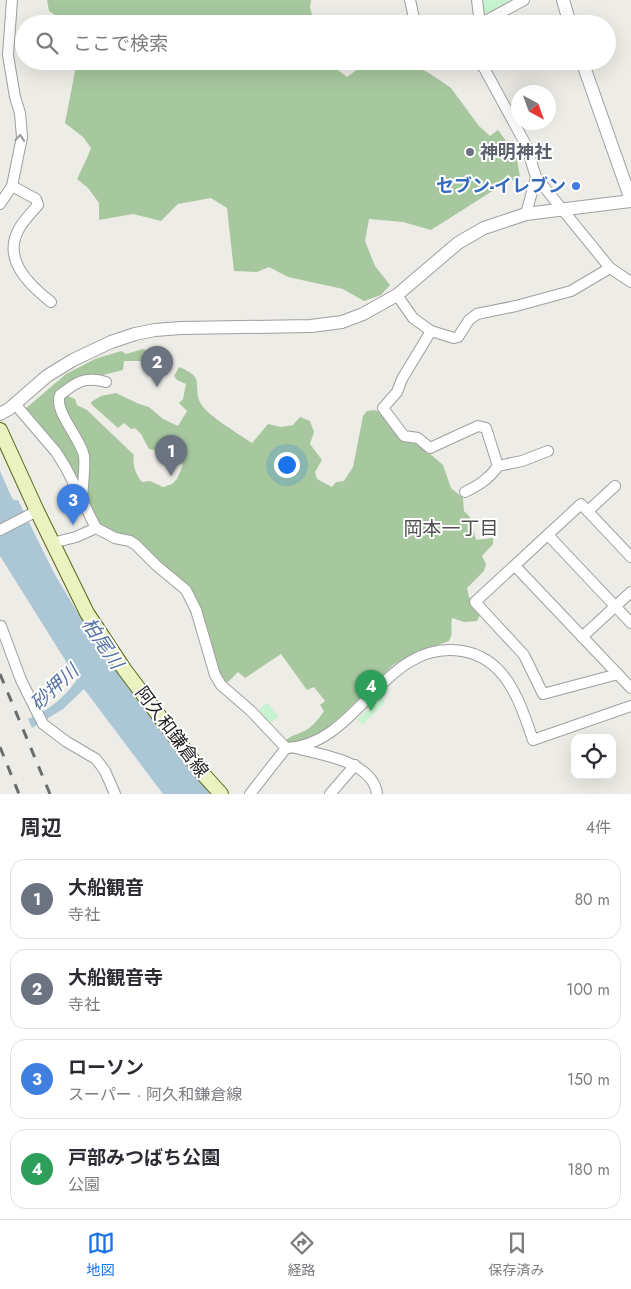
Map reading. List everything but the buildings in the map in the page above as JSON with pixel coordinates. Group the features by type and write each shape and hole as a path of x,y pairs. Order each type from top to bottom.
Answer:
{"main road":[{"name":"阿久和鎌倉線","path":"0,430 33,513 52,543 104,640 203,774 221,794"}],"street":[{"path":"0,204 12,186 22,137 20,112 15,97 8,55 12,0"},
{"path":"410,0 413,15"},
{"path":"477,0 479,15"},
{"path":"496,15 524,0"},
{"path":"563,0 567,15"},
{"path":"485,70 526,145 536,177 610,268 631,282"},
{"path":"0,414 48,376 74,360 111,342 155,330 302,326 342,322 363,314 397,295 458,243 484,228 526,214 631,201 585,70"},
{"path":"526,214 536,177"},
{"path":"12,186 36,199 38,206 20,227 14,242 14,258 18,268 30,283 51,302"},
{"path":"397,295 413,318 431,331 454,338 458,337 469,320 477,314 516,306 570,291 610,268"},
{"path":"431,331 402,379 397,392 383,408 404,436 418,438 430,448 478,426 486,428 498,466"},
{"path":"82,500 84,494 84,457 80,441 60,409 58,398 68,388 79,382 94,379 106,382"},
{"path":"15,404 56,452 96,528 115,538 130,541 136,545 157,566 186,590 196,610 215,675 221,684 290,748 338,758 355,765 375,786 377,794"},
{"path":"465,492 491,476 498,466 522,461 548,451"},
{"path":"588,511 615,486"},
{"path":"618,674 543,694 524,655 475,602 581,504 631,557"},
{"path":"0,530 33,513"},
{"path":"52,543 76,537 96,528"},
{"path":"548,535 631,623"},
{"path":"515,566 631,688"},
{"path":"582,637 631,592"},
{"path":"2,626 21,680 43,724 67,742 96,759 105,771 114,794"},
{"path":"250,794 290,748 321,739 344,721 381,684 397,671 412,660 432,652 452,650 468,652 479,656 497,668 512,686 533,740 631,706"},
{"path":"330,794 355,765"}],"green space":[{"path":"47,0 311,0 312,15 55,15 49,11"},
{"path":"482,0 517,0 488,15 483,14"},
{"path":"75,70 338,70 347,77 357,70 423,70 451,88 479,126 490,136 498,130 515,153 520,177 505,183 431,230 403,222 369,219 365,241 375,266 390,285 381,295 364,301 343,289 288,277 269,267 257,272 234,271 227,208 211,198 178,204 161,221 133,214 99,220 99,203 88,188 77,179 91,148 83,137 65,123"},
{"path":"143,349 151,354 145,357 144,361 124,361 123,370 95,377 65,395 75,399 77,405 87,410 134,455 135,470 142,482 150,481 163,487 172,484 177,479 183,465 173,456 166,459 161,457 156,451 149,449 141,434 135,428 131,429 124,423 118,428 91,402 101,396 116,393 149,407 163,419 178,426 187,411 179,403 183,399 186,384 177,380 174,376 179,367 195,377 199,400 205,409 252,443 268,424 281,427 293,425 300,417 310,421 314,432 310,444 322,460 315,472 317,479 332,487 336,482 344,481 353,467 363,416 367,411 374,410 383,413 443,465 451,488 463,498 464,511 470,517 476,540 493,538 493,544 482,556 486,564 484,571 467,588 469,597 481,613 477,621 464,622 452,618 449,641 410,655 393,665 335,723 309,739 290,744 286,740 311,727 324,711 320,705 325,701 314,687 307,690 281,654 245,678 238,672 228,682 224,681 217,671 196,600 121,536 99,526 24,410 66,374 95,359 121,351 126,354"},
{"path":"381,697 385,703 362,725 358,719"},
{"path":"267,703 279,717 270,723 259,710"}],"water":[{"name":"柏尾川","path":"0,471 12,498 18,500 54,573 89,632 110,663 210,794 163,794 84,689 63,709 32,728 28,719 55,703 68,692 77,679 0,556"}],"railway":[{"path":"0,674 50,794"},
{"path":"0,747 19,794"}],"place":[{"name":"神明神社","path":"470,152"},
{"name":"セブン-イレブン","path":"576,186"},
{"name":"大船観音寺","path":"157,387"},
{"name":"大船観音","path":"171,476"},
{"name":"ローソン","path":"73,525"},
{"name":"戸部みつばち公園","path":"371,711"}],"district":[{"name":"岡本一丁目","path":"451,528"}],"water label":[{"name":"砂押川","path":"54,687"}]}
